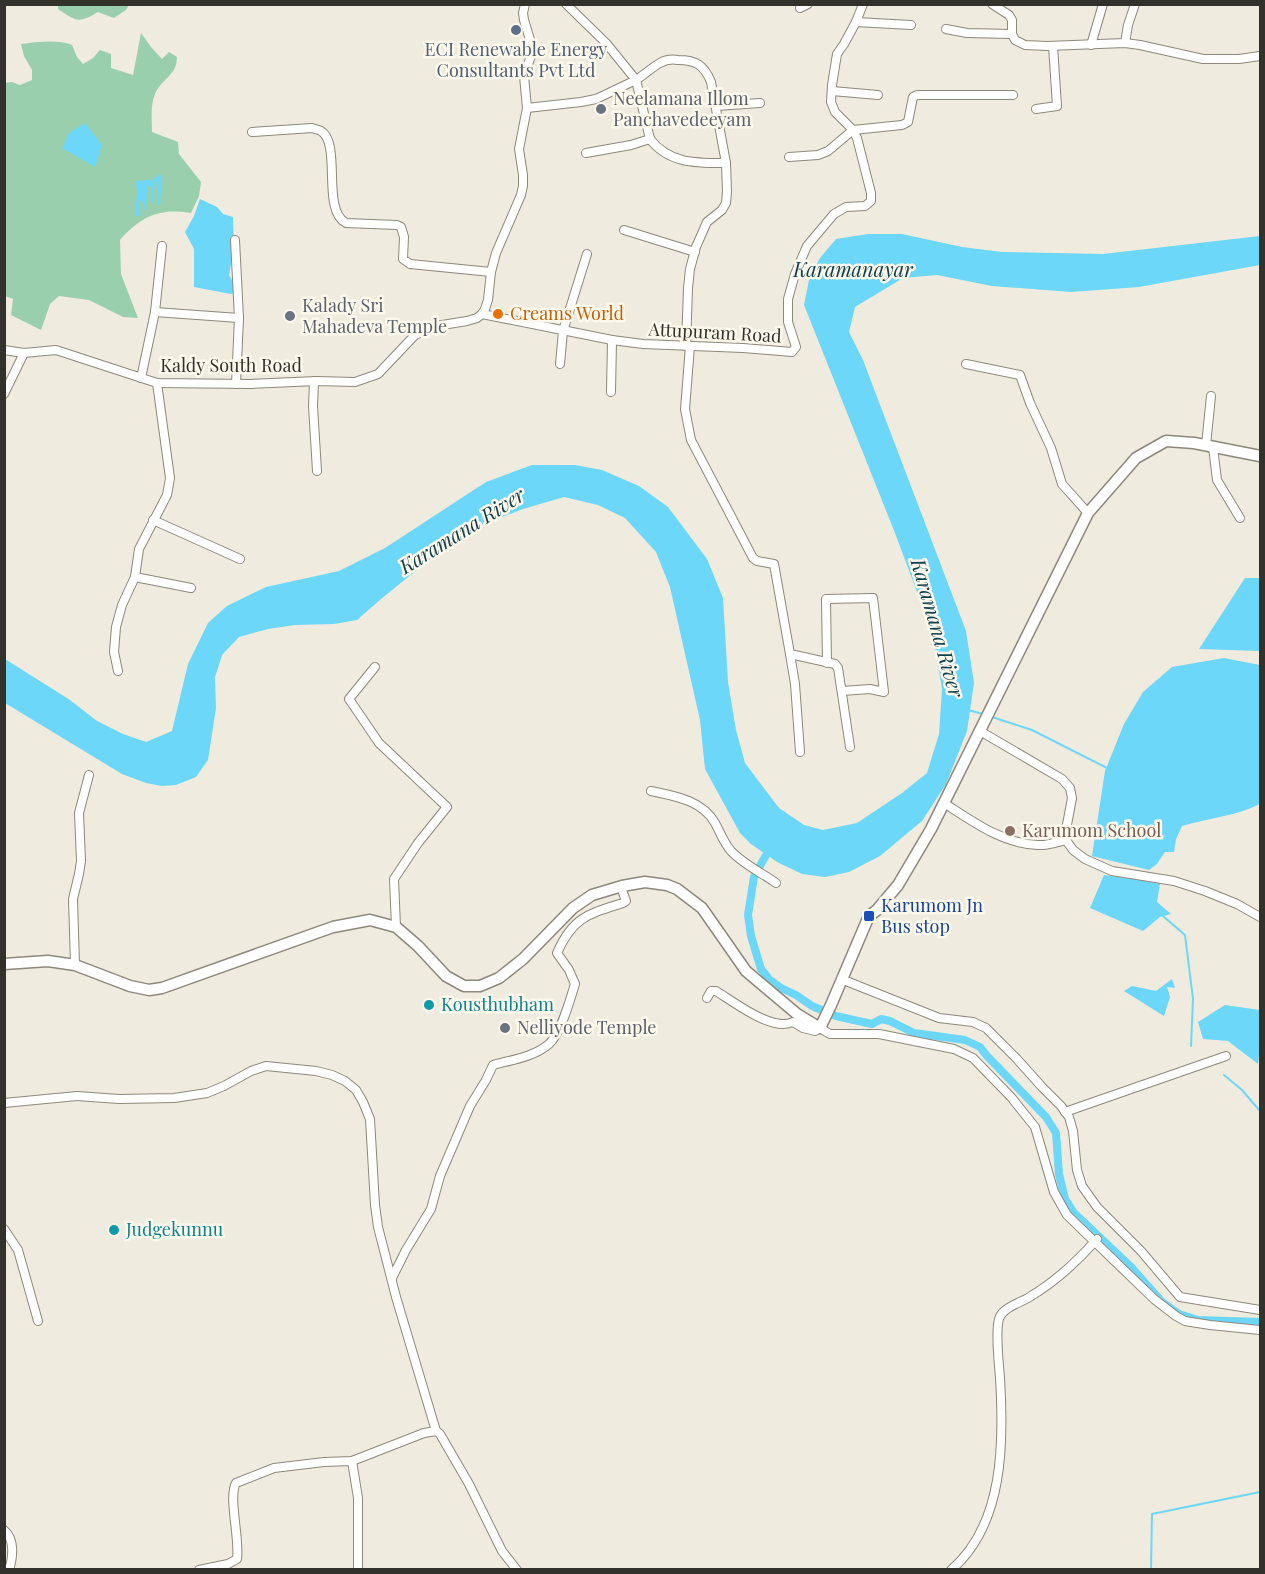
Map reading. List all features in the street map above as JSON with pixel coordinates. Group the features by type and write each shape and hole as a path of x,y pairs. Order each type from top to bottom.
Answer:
{"main road":[{"path":"4,964 48,961 75,965 130,987 149,990 162,988 333,927 370,920 396,927 418,946 446,976 464,986 480,986 499,978 523,959 573,908 592,895 621,886 645,882 677,889 702,908 746,971 797,1014 820,1028 869,916 877,910 904,875 944,802 1088,513 1136,458 1166,441 1194,443 1260,456"}],"street":[{"path":"482,314 488,300 496,253 524,186 519,149 527,108 524,76 532,53 523,13 525,4"},
{"path":"566,4 606,43 636,80 650,139 655,146 677,160 695,163 726,163"},
{"name":"Attupuram Road","path":"482,314 563,331 643,344 792,352 796,347 789,322 789,299 795,274 807,246 834,214 846,207 865,206 871,201 857,138 853,130 835,112 831,102 837,54 856,22 862,4"},
{"path":"992,4 1009,15 1015,40 1025,45 1125,44 1140,45 1203,59 1260,57"},
{"path":"1091,45 1103,4"},
{"path":"1125,44 1135,4"},
{"path":"856,22 911,25"},
{"path":"946,30 1012,34"},
{"path":"1035,109 1057,106 1053,46"},
{"path":"527,108 596,99 636,80 662,62 688,60 699,64 707,72 711,82 726,163 728,192 722,210 707,222 690,269 685,410 691,440 753,558 774,564 795,684 800,752"},
{"path":"832,91 878,95"},
{"path":"789,157 818,155 828,151 853,130 902,125 908,122 913,97 917,95 1013,95"},
{"path":"716,106 759,103"},
{"path":"252,132 312,128 322,131 330,149 334,201 341,221 401,227 404,237 403,259 410,264 491,272"},
{"path":"586,153 631,145 650,139"},
{"path":"624,230 695,252"},
{"path":"235,240 239,318 236,384"},
{"path":"141,378 155,312 162,246"},
{"path":"560,364 563,331 587,254"},
{"path":"155,312 239,318"},
{"name":"Kaldy South Road","path":"4,350 24,353 56,350 157,383 355,382 378,374 414,335 436,326 477,318 482,314"},
{"path":"611,392 612,340"},
{"path":"4,394 24,353"},
{"path":"966,364 1020,375 1051,448 1062,484 1088,513"},
{"path":"314,381 317,471"},
{"path":"118,671 114,652 116,627 122,605 135,577 139,549 167,495 170,478 157,383"},
{"path":"1211,396 1210,446 1217,480 1240,518"},
{"path":"153,520 240,559"},
{"path":"135,577 191,588"},
{"path":"827,663 826,598 873,598 889,692 870,689 842,692"},
{"path":"790,654 835,664 838,668 850,747"},
{"path":"375,667 349,699 379,743 447,807 418,843 394,879 396,927"},
{"path":"980,731 1062,779 1070,788 1072,798 1066,840 1073,850 1085,859 1112,870 1195,887 1237,904 1260,917"},
{"path":"75,965 73,899 81,861 79,813 89,775"},
{"path":"651,791 677,797 699,806 714,821 727,846 734,854 776,883"},
{"path":"944,802 1009,841 1040,846 1066,840"},
{"path":"392,1278 431,1209 440,1176 470,1106 493,1065 533,1053 550,1043 564,1018 575,984 569,970 557,953 564,937 577,921 626,901 621,886"},
{"path":"841,979 939,1018 973,1022 986,1028 1069,1117 1073,1131 1077,1170 1082,1186 1096,1207 1140,1251 1180,1297 1260,1310"},
{"path":"707,998 711,991 716,991 756,1016 771,1022 790,1024 793,1022 803,1028 815,1031 820,1028 830,1034 879,1034 954,1049 973,1058 1011,1097 1035,1127 1054,1192 1067,1215 1096,1240 1154,1299 1185,1322 1260,1330"},
{"path":"1065,1112 1226,1056"},
{"path":"4,1103 76,1096 119,1099 174,1098 207,1093 266,1066 316,1071 332,1075 345,1081 356,1090 370,1119 375,1205 383,1248 436,1431 440,1434 464,1476 502,1551 517,1569"},
{"path":"4,1229 18,1250 38,1321"},
{"path":"951,1569 973,1546 995,1494 1002,1415 999,1320 1006,1310 1060,1277 1096,1240"},
{"path":"199,1569 228,1564 237,1559 238,1536 234,1490 236,1483 273,1468 324,1461 352,1461 424,1433 436,1431"},
{"path":"352,1461 358,1498 358,1569"},
{"path":"4,1530 10,1535 11,1541 12,1557 9,1569"}],"green space":[{"path":"58,4 129,5 126,10 114,18 98,12 77,20 58,9"},
{"path":"141,33 162,59 169,52 177,57 172,73 158,89 153,99 152,132 178,142 179,154 201,182 199,196 191,213 169,212 152,215 120,240 121,274 138,318 123,317 89,300 59,296 50,304 41,330 11,315 13,299 5,296 5,83 12,82 20,85 32,80 32,70 24,56 21,44 40,42 60,42 72,45 83,64 100,50 111,54 111,68 133,75"}],"water":[{"path":"85,123 102,145 95,167 62,148 69,133"},
{"path":"162,175 160,205 157,205 157,182 155,182 153,202 151,203 151,187 148,186 146,209 144,211 143,202 140,200 139,216 135,216 136,181 153,180"},
{"path":"200,199 217,207 223,214 233,217 234,248 229,275 238,291 231,294 194,287 194,249 185,232"},
{"name":"Karamanayar","path":"868,234 902,234 962,247 1002,252 1103,254 1260,236 1260,265 1139,287 1071,292 992,286 937,275 903,278 855,307 849,332 863,360 966,631 974,683 967,731 946,784 922,821 880,856 849,872 825,877 802,874 777,862 751,844 740,833 705,769 700,720 670,587 656,552 625,518 598,505 564,497 481,525 434,556 357,620 334,624 295,625 239,637 222,655 215,677 216,708 208,760 196,777 176,785 162,786 146,783 122,774 5,703 5,659 70,700 97,721 146,742 172,731 188,664 208,623 227,606 266,587 339,571 385,548 486,482 532,465 575,465 602,470 639,486 668,507 707,559 723,598 728,682 736,730 745,763 779,808 804,825 823,830 857,823 927,773 939,734 942,689 933,635 804,305 809,280 820,258 836,239"},
{"path":"1245,578 1260,578 1260,651 1199,649"},
{"path":"1224,658 1260,665 1260,804 1232,814 1182,826 1176,839 1174,852 1165,852 1157,864 1149,870 1092,856 1105,771 1124,724 1143,692 1172,667"},
{"path":"1104,875 1160,883 1157,902 1171,914 1160,917 1143,931 1090,908"},
{"path":"1172,979 1175,988 1167,987 1170,997 1164,1016 1124,991 1132,986 1156,991"},
{"path":"1225,1005 1260,1010 1258,1064 1228,1041 1203,1039 1198,1022"}],"waterway":[{"path":"968,710 983,714"},
{"path":"992,717 1032,730 1109,769"},
{"path":"771,846 754,877 748,915 751,936 761,969 770,980 812,1006 836,1016 872,1024 881,1019 914,1033 965,1040 980,1047 1046,1117 1056,1133 1059,1174 1065,1199 1074,1213 1131,1267 1162,1302 1179,1314 1198,1320 1260,1322"},
{"path":"1163,916 1185,935 1193,999 1191,1046"},
{"path":"1224,1075 1242,1090 1260,1111"},
{"path":"1151,1570 1152,1514 1260,1492"}],"place":[{"name":"ECI Renewable Energy Consultants Pvt Ltd","path":"516,30"},
{"name":"Neelamana Illom Panchavedeeyam","path":"601,109"},
{"name":"Creams World","path":"498,314"},
{"name":"Kalady Sri Mahadeva Temple","path":"290,316"},
{"name":"Karumom School","path":"1010,831"},
{"name":"Karumom Jn Bus stop","path":"869,916"},
{"name":"Kousthubham","path":"429,1005"},
{"name":"Nelliyode Temple","path":"505,1028"},
{"name":"Judgekunnu","path":"114,1230"}],"water label":[{"name":"Karamana River","path":"462,531"},
{"name":"Karamana River","path":"937,628"}]}
